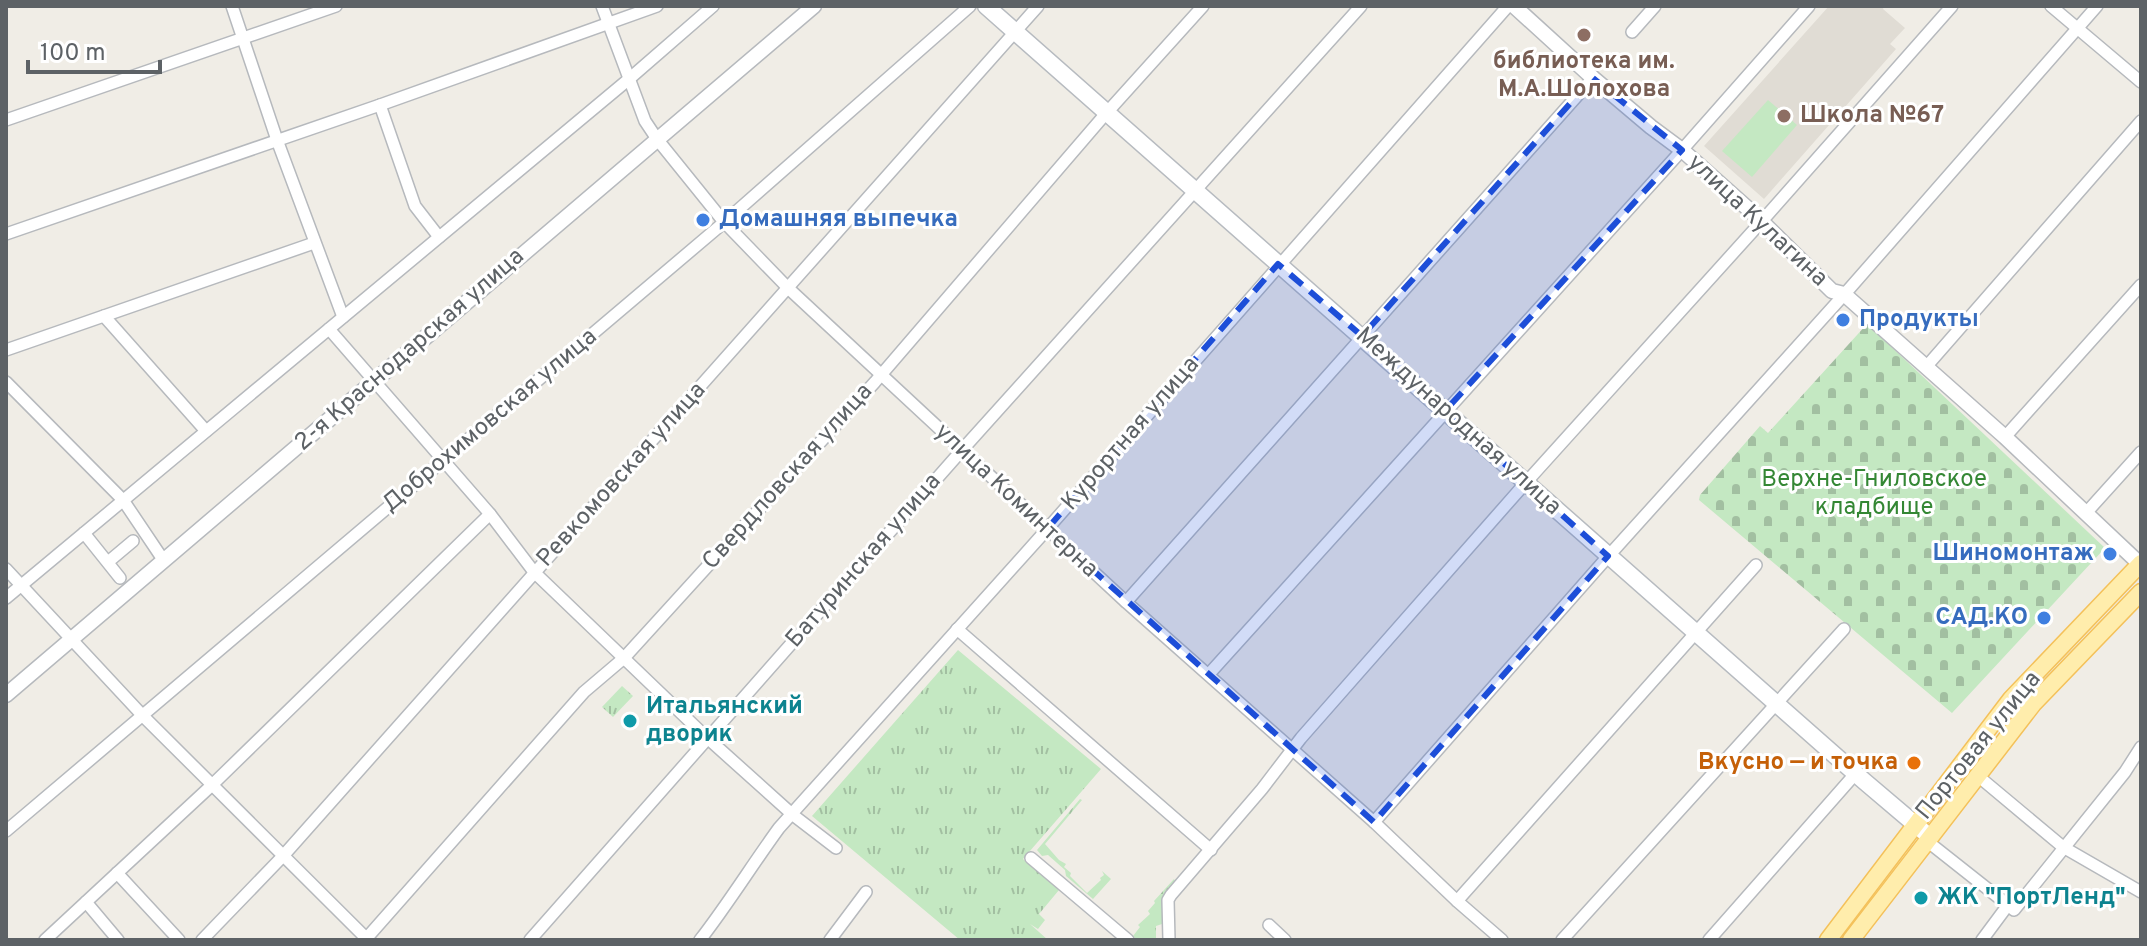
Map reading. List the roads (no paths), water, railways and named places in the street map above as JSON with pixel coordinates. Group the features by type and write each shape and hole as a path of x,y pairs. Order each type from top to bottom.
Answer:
{"main road":[{"name":"Международная улица","path":"986,6 1928,839"},
{"name":"Портовая улица","path":"1828,940 2011,699 2141,564"},
{"name":"Портовая улица","path":"1851,940 2033,704 2141,592"},
{"path":"2033,676 2037,688 2050,687"}],"street":[{"path":"232,6 277,140 343,317"},
{"path":"6,120 336,6"},
{"name":"улица Коминтерна","path":"602,6 645,121 724,222 881,376 1126,602 1502,940"},
{"path":"6,234 657,6"},
{"path":"6,598 713,6"},
{"name":"2-я Краснодарская улица","path":"6,695 814,6"},
{"name":"Доброхимовская улица","path":"6,831 724,222 970,6"},
{"name":"Ревкомовская улица","path":"202,940 283,856 1038,6"},
{"name":"Свердловская улица","path":"367,939 584,692 624,658 881,376 1203,6"},
{"name":"Батуринская улица","path":"530,940 962,450 1361,6"},
{"name":"улица Кулагина","path":"1511,6 1682,150 1762,221 1832,291 1844,294 2005,437 2141,564"},
{"name":"Курортная улица","path":"700,940 730,902 779,828 1047,529 1278,264 1511,6"},
{"path":"1632,32 1655,6"},
{"path":"1209,674 1809,6"},
{"path":"1169,940 1168,900 1301,738 1952,6"},
{"path":"2051,6 2141,82"},
{"path":"1374,822 2097,6"},
{"path":"1126,602 1593,78"},
{"path":"380,105 415,206 439,237"},
{"path":"1926,367 2141,121"},
{"path":"6,350 314,243"},
{"path":"2005,437 2141,285"},
{"path":"104,316 206,431"},
{"path":"329,329 490,514 534,572 708,738 793,815 836,848"},
{"path":"6,382 123,500 164,561"},
{"path":"2086,513 2141,452"},
{"path":"45,940 212,785 490,514"},
{"path":"84,533 120,578"},
{"path":"108,562 133,541"},
{"path":"1457,901 1756,565"},
{"path":"6,569 143,716 367,939"},
{"path":"957,629 1211,850"},
{"path":"1562,940 1844,629"},
{"path":"1982,940 2008,905 2014,910 2125,772 2141,747"},
{"path":"1709,940 1856,773"},
{"path":"1978,776 2063,847 2141,892"},
{"name":"Международная улица","path":"1928,839 2008,905"},
{"path":"1031,858 1128,940"},
{"path":"117,873 179,940"},
{"path":"830,940 866,892"},
{"path":"86,902 118,940"},
{"path":"1269,925 1285,940"}],"place":[{"name":"библиотека им. М.А.Шолохова","path":"1584,35"},
{"name":"Школа №67","path":"1784,116"},
{"name":"Домашняя выпечка","path":"703,220"},
{"name":"Продукты","path":"1843,320"},
{"name":"Шиномонтаж","path":"2110,554"},
{"name":"САД.КО","path":"2044,618"},
{"name":"Итальянский дворик","path":"630,721"},
{"name":"Вкусно — и точка","path":"1914,763"},
{"name":"ЖК \"ПортЛенд\"","path":"1921,898"}],"park label":[{"name":"Верхне-Гниловское кладбище","path":"1874,494"}]}
